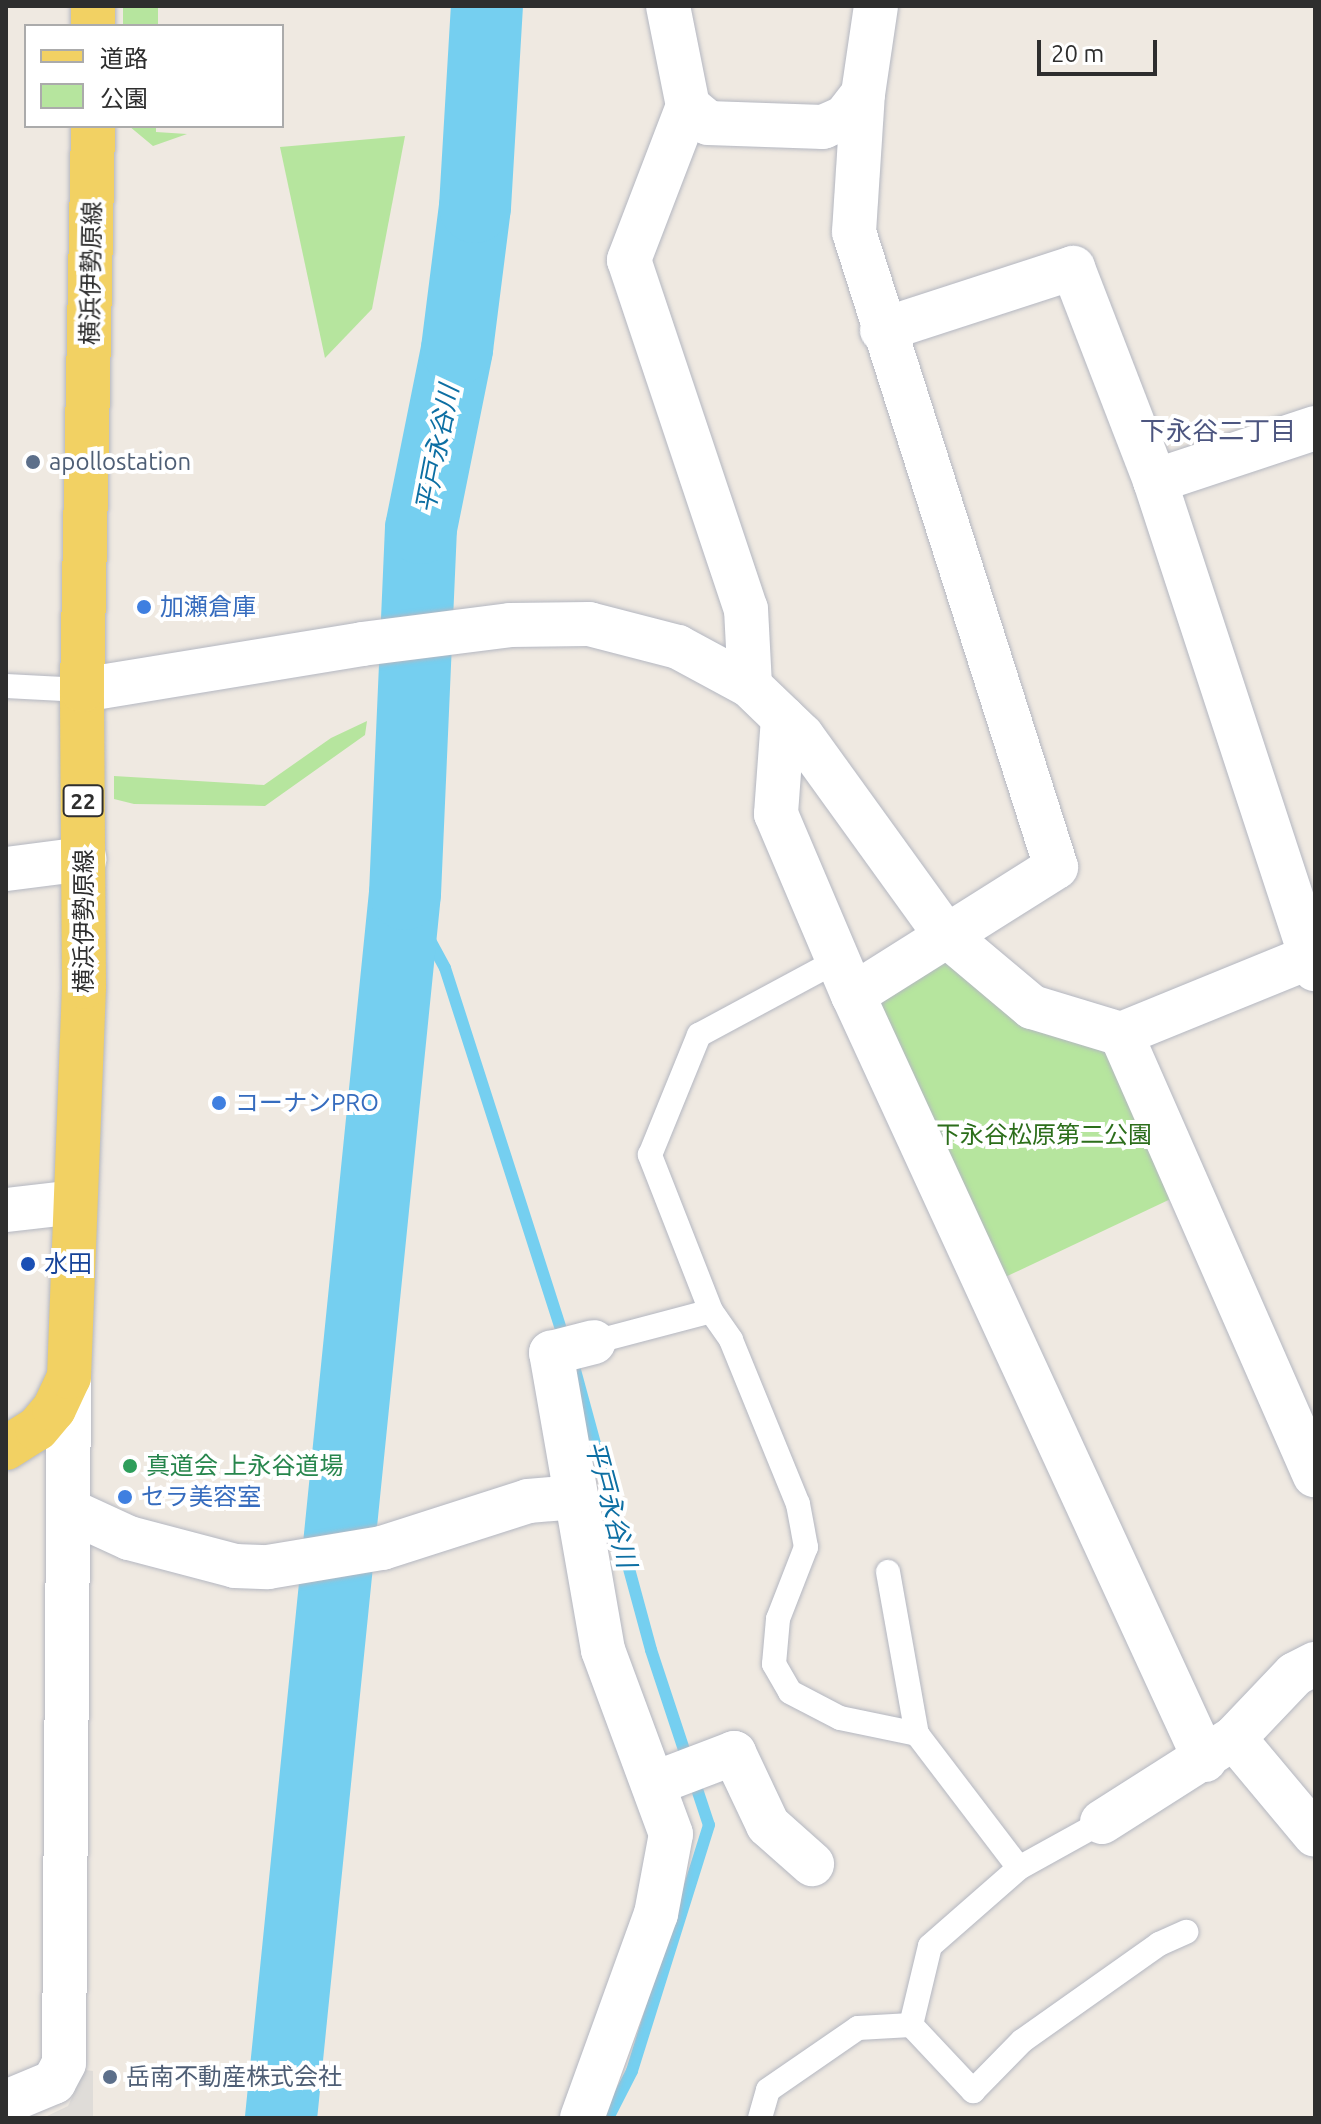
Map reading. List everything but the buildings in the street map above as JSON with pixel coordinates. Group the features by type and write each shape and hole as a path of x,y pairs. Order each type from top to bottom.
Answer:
{"main road":[{"name":"横浜伊勢原線","path":"6,1448 37,1429 54,1409 69,1377 84,987 82,690 93,128"}],"street":[{"path":"668,6 688,106 629,260 746,609 750,686"},
{"path":"846,977 945,934 1056,867 882,330 854,232 863,94 876,6"},
{"path":"688,106 708,123 823,127 845,117 863,94"},
{"path":"82,690 362,644 510,625 604,627 678,647 750,686 802,736 945,934 1032,1007 1121,1034 1313,960 1155,481 1073,268 882,330"},
{"path":"1155,481 1315,428"},
{"path":"783,718 776,814 846,977 1220,1749 1300,1791 1315,1835"},
{"path":"6,869 84,859"},
{"path":"1121,1034 1315,1475"},
{"path":"6,1210 75,1202"},
{"path":"582,2118 656,1914 671,1834 662,1780 603,1650 551,1353 594,1342"},
{"path":"6,2102 54,2082 64,2063 69,1377"},
{"path":"68,1510 129,1538 235,1566 301,1565 382,1548 528,1501 576,1497"},
{"path":"1102,1822 1220,1749 1295,1674 1315,1664"},
{"path":"662,1780 734,1753 768,1825 812,1864"}],"lane":[{"path":"6,686 82,690"},
{"path":"846,977 699,1035 650,1155 711,1311 731,1340 798,1504 806,1547 778,1619 774,1664 790,1692 840,1718 917,1734"},
{"path":"594,1342 711,1311"},
{"path":"888,1572 917,1734 1019,1868"},
{"path":"911,2025 930,1946 1019,1868 1102,1822"},
{"path":"911,2025 973,2091 1022,2041 1159,1944 1186,1932"},
{"path":"760,2118 768,2090 858,2028 911,2025"}],"green space":[{"path":"123,6 158,6 158,24 123,24"},
{"path":"131,128 156,128 156,132 187,134 153,146"},
{"path":"405,136 372,309 325,358 280,147"},
{"path":"367,721 365,735 265,806 134,804 114,799 114,776 264,785 331,738"},
{"name":"下永谷松原第二公園","path":"946,956 1113,1048 1177,1196 1001,1279 875,1001"}],"shaded area":[{"path":"85,2070 93,2071 93,2118 43,2118 68,2106"}],"waterway":[{"name":"平戸永谷川","path":"281,2118 405,894 421,528 457,349 475,207 487,6"},
{"name":"平戸永谷川","path":"405,894 445,968 565,1341"},
{"name":"平戸永谷川","path":"575,1370 651,1650 709,1825 632,2071 608,2118"}],"place":[{"name":"apollostation","path":"33,462"},
{"name":"加瀬倉庫","path":"144,607"},
{"name":"コーナンPRO","path":"219,1103"},
{"name":"水田","path":"28,1264"},
{"name":"真道会 上永谷道場","path":"130,1466"},
{"name":"セラ美容室","path":"125,1497"},
{"name":"岳南不動産株式会社","path":"110,2077"}],"district":[{"name":"下永谷二丁目","path":"1218,431"}]}
